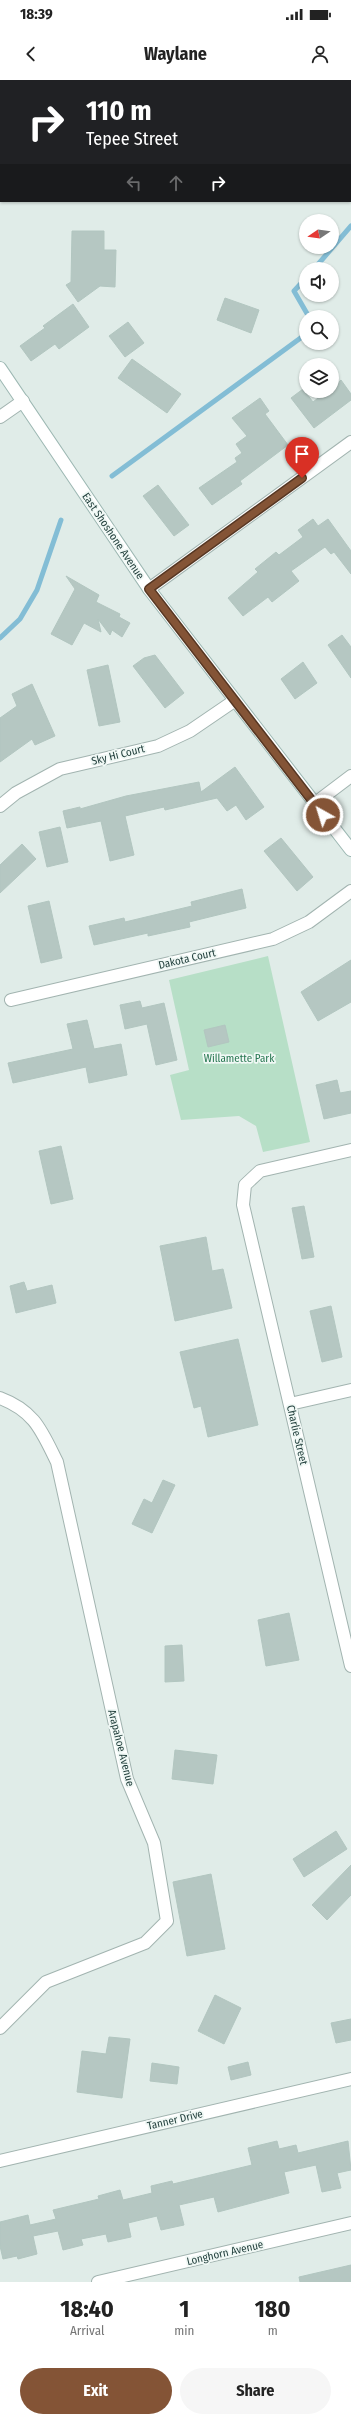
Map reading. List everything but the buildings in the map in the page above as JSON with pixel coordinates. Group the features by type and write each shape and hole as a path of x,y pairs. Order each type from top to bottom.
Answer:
{"street":[{"name":"East Shoshone Avenue","path":"0,368 149,589 234,701 351,850"},
{"path":"0,417 23,401"},
{"path":"149,589 351,442"},
{"name":"Sky Hi Court","path":"0,806 16,793 60,769 158,746 190,731 234,701"},
{"path":"314,804 351,776"},
{"name":"Dakota Court","path":"11,1000 273,939 309,922 351,891"},
{"name":"Charlie Street","path":"351,1150 260,1171 245,1185 242,1205 290,1404 345,1618 351,1666"},
{"path":"290,1404 351,1390"},
{"name":"Arapahoe Avenue","path":"0,1398 12,1402 37,1422 57,1462 127,1779 154,1843 167,1921 145,1943 46,1982 0,2028"},
{"name":"Tanner Drive","path":"0,2161 351,2079"},
{"name":"Longhorn Avenue","path":"98,2282 351,2223"}],"green space":[{"name":"Willamette Park","path":"268,956 310,1142 263,1152 256,1126 239,1116 181,1120 170,1075 189,1070 169,980"}],"waterway":[{"path":"320,262 351,226"},
{"path":"299,286 294,291 299,300"},
{"path":"300,302 305,310"},
{"path":"112,476 299,339"},
{"path":"0,638 20,619 37,590 61,520"}],"route":[{"path":"302,478 149,589 323,815"}]}
